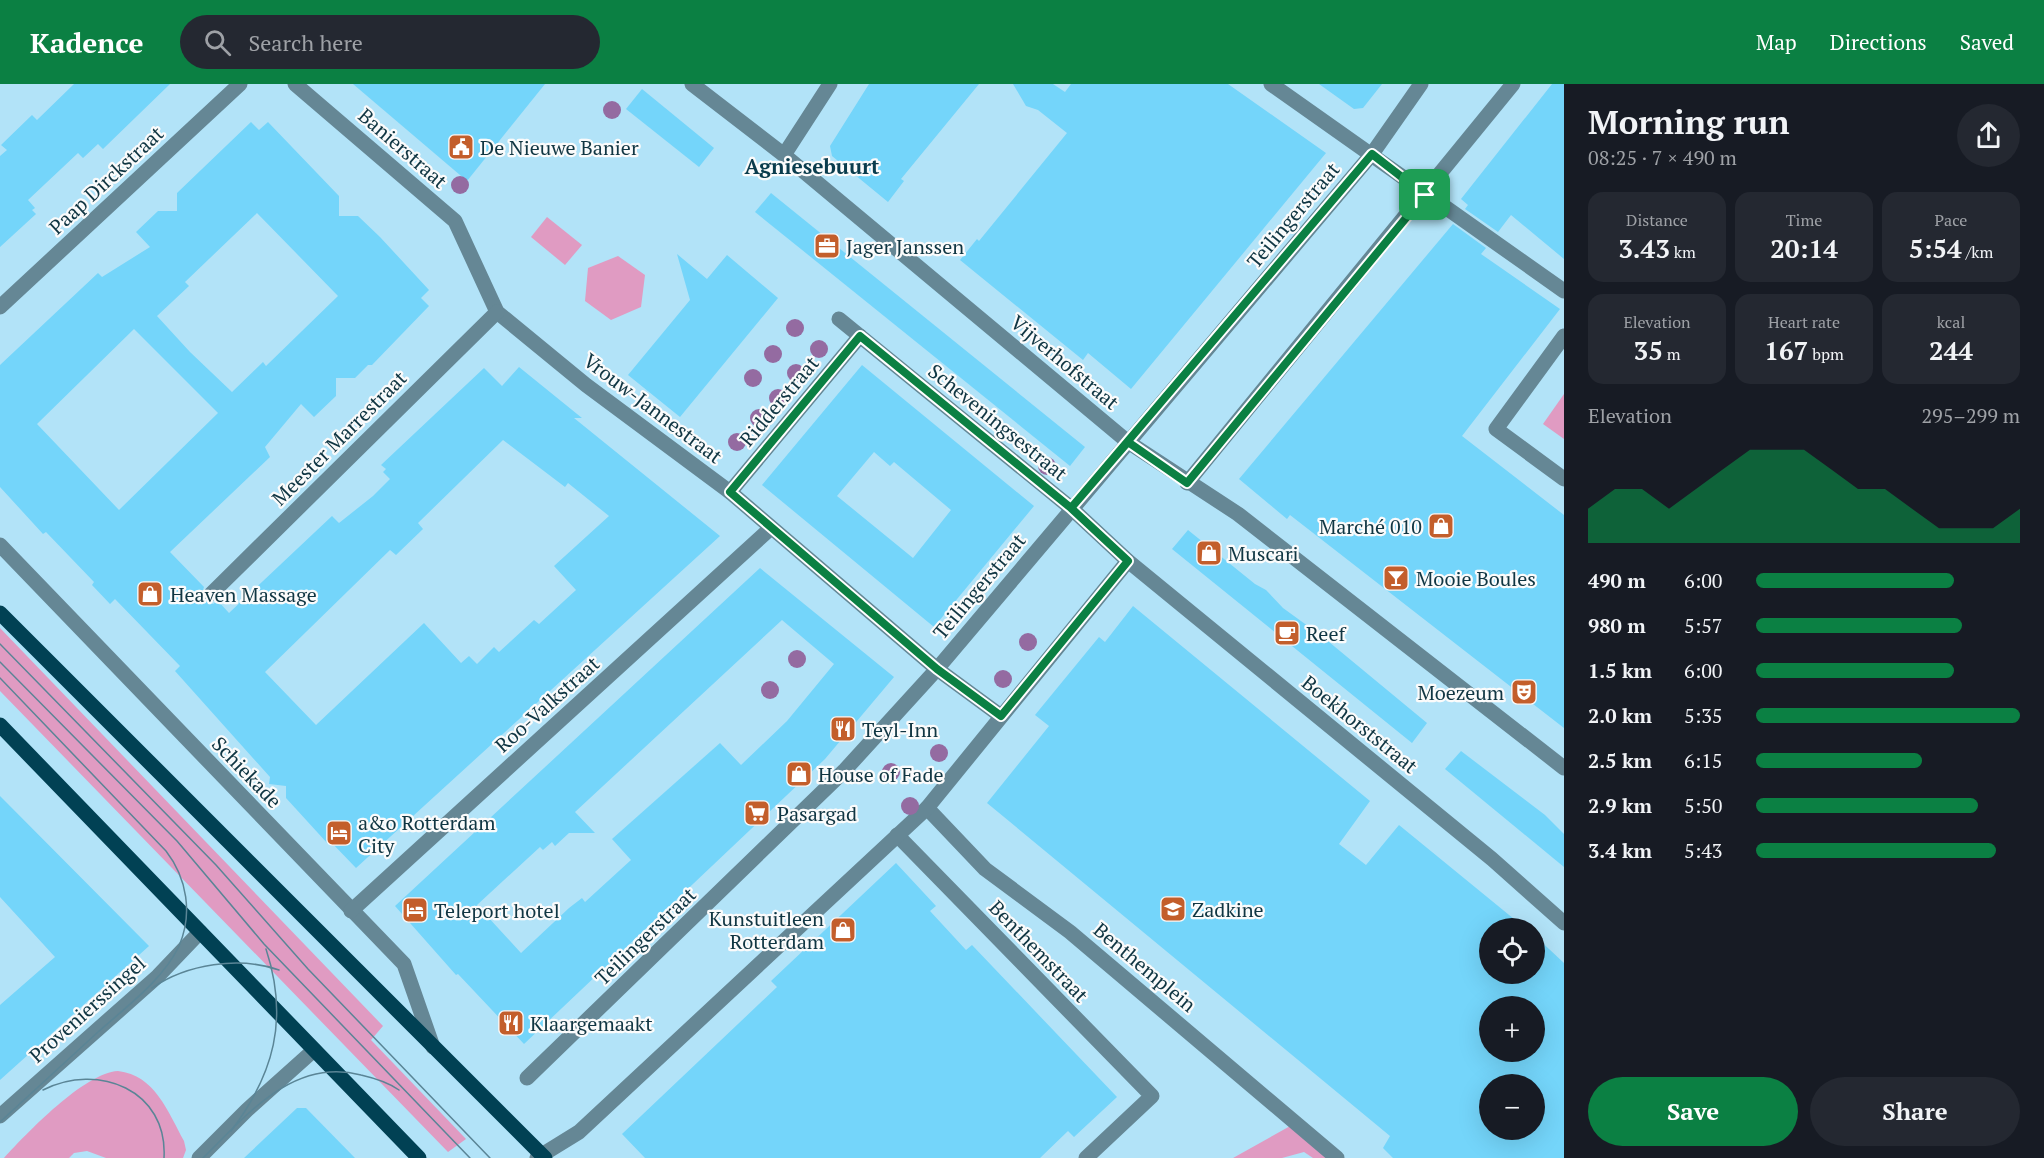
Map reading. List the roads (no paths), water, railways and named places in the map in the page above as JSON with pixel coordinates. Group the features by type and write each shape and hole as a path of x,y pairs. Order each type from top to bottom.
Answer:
{"main road":[{"name":"Schiekade","path":"0,613 542,1157"},
{"path":"0,725 418,1158"}],"street":[{"name":"Paap Dirckstraat","path":"0,307 240,84"},
{"name":"Banierstraat","path":"296,84 455,221"},
{"name":"Vijverhofstraat","path":"692,84 784,155 1128,442 1187,483 1238,514 1564,768"},
{"path":"784,155 830,84"},
{"path":"1271,84 1564,291"},
{"name":"Teilingerstraat","path":"527,1078 844,771 937,669 1372,154 1421,84"},
{"path":"1187,483 1425,195 1513,84"},
{"name":"Vrouw-Jannestraat","path":"455,221 497,312 586,385 730,492 937,669 1001,716"},
{"name":"Meester Marrestraat","path":"211,594 497,312"},
{"name":"Scheveningsestraat","path":"839,319 1071,508 1128,561"},
{"name":"Ridderstraat","path":"730,492 860,336"},
{"path":"1564,336 1496,429 1564,479"},
{"name":"Roo-Valkstraat","path":"351,911 771,528"},
{"name":"Schiekade","path":"0,545 404,964 433,1047"},
{"path":"542,1157 579,1132 927,808 1128,561"},
{"name":"Boekhorststraat","path":"1128,561 1483,852 1564,923"},
{"name":"Benthemplein","path":"927,808 985,869 1070,932 1337,1158"},
{"name":"Benthemstraat","path":"897,836 1152,1096 1086,1158"},
{"name":"Provenierssingel","path":"0,1116 158,976 200,932"},
{"path":"199,1158 247,1110 314,1050"}],"tram line":[{"path":"0,644 216,865 308,969 490,1158"},
{"path":"0,662 177,841 264,944 470,1158"},
{"path":"0,678 166,851 183,884 187,909 179,946 154,982 0,1122"},
{"path":"231,1131 258,1088 273,1045 276,999 266,949"},
{"path":"152,988 181,973 214,965 247,964 279,970"},
{"path":"203,1158 236,1125 273,1094 292,1082 314,1074 336,1072 361,1075 399,1090"},
{"path":"43,1090 64,1082 86,1079 107,1081 126,1088 142,1099 155,1115 162,1134 164,1158"}],"place":[{"name":"De Nieuwe Banier","path":"461,147"},
{"name":"Jager Janssen","path":"827,246"},
{"name":"Marché 010","path":"1441,526"},
{"name":"Muscari","path":"1209,553"},
{"name":"Mooie Boules","path":"1396,578"},
{"name":"Heaven Massage","path":"150,594"},
{"name":"Reef","path":"1287,633"},
{"name":"Moezeum","path":"1524,692"},
{"name":"Teyl-Inn","path":"843,729"},
{"name":"House of Fade","path":"799,774"},
{"name":"Pasargad","path":"757,813"},
{"name":"a&o Rotterdam City","path":"339,833"},
{"name":"Zadkine","path":"1173,909"},
{"name":"Teleport hotel","path":"415,910"},
{"name":"Kunstuitleen Rotterdam","path":"843,930"},
{"name":"Klaargemaakt","path":"511,1023"}],"district":[{"name":"Agniesebuurt","path":"812,166"}]}
